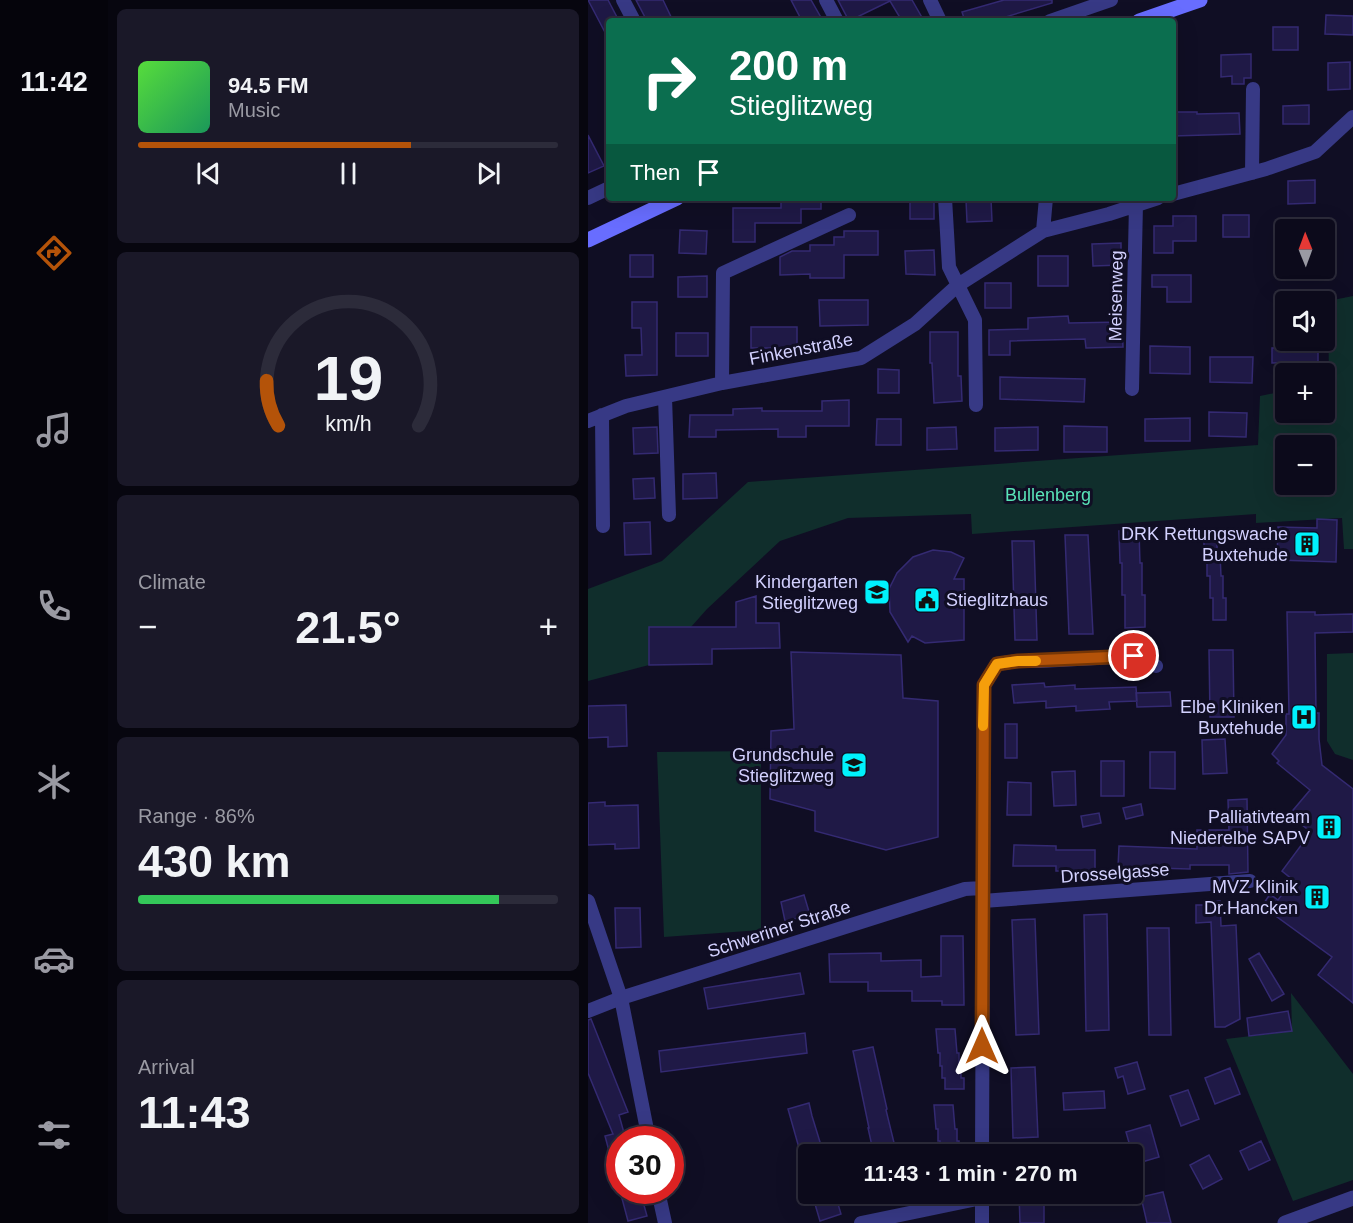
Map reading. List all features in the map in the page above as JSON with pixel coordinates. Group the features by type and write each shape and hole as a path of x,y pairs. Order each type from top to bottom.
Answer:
{"main road":[{"path":"1148,18 1200,0"},
{"path":"588,240 671,201"}],"street":[{"path":"623,0 632,18"},
{"path":"826,0 835,18"},
{"path":"930,0 939,18"},
{"path":"1059,18 1111,0"},
{"path":"1252,173 1253,88"},
{"path":"1176,193 1252,173 1316,152 1353,117"},
{"path":"588,198 606,189"},
{"path":"945,201 949,267 975,320 976,405"},
{"path":"1043,231 1046,201"},
{"name":"Finkenstraße","path":"588,421 626,406 722,383 861,358 915,324 958,285 1043,231 1147,201"},
{"name":"Meisenweg","path":"1132,389 1136,204"},
{"path":"722,383 723,273 849,215"},
{"path":"665,397 669,515"},
{"path":"602,415 603,526"},
{"path":"982,1144 984,685 997,664 1018,661 1134,656 1156,666"},
{"name":"Drosselgasse","path":"982,895 1250,881"},
{"name":"Schweriner Straße","path":"588,1011 621,998 965,889 982,895"},
{"path":"588,901 621,998 646,1126"},
{"path":"1285,1223 1353,1198"},
{"path":"660,1204 664,1223"},
{"path":"861,1223 946,1204"},
{"path":"982,1204 982,1223"}],"green space":[{"name":"Bullenberg","path":"1353,296 1353,549 1344,549 1342,518 1256,523 1256,514 972,534 971,514 848,518 780,541 649,665 588,681 588,589 662,561 748,482 1258,445 1260,396 1275,393 1275,423 1335,423 1335,363 1329,363 1329,351 1335,351 1335,300"},
{"path":"1353,653 1353,760 1335,754 1327,741 1327,654"},
{"path":"761,751 761,930 664,937 657,752"},
{"path":"1291,993 1353,1074 1353,1180 1293,1201 1226,1039 1292,1031"}],"building":[{"path":"588,0 608,0 617,18 606,18 606,34"},
{"path":"636,0 663,0 672,18 645,18"},
{"path":"791,0 811,0 821,18 800,18"},
{"path":"838,0 912,0 922,18 900,18 890,1 855,18 847,18"},
{"path":"1004,0 1052,0 1052,3 1002,18 964,18 962,12"},
{"path":"1326,15 1353,16 1353,35 1325,34"},
{"path":"1273,27 1298,27 1298,50 1273,50"},
{"path":"1251,54 1251,78 1244,78 1244,84 1232,84 1232,76 1221,77 1221,55"},
{"path":"1350,62 1350,89 1328,90 1328,63"},
{"path":"1309,105 1309,124 1283,124 1283,106"},
{"path":"1176,112 1239,113 1240,134 1176,136"},
{"path":"588,135 604,166 588,173"},
{"path":"1315,180 1315,203 1288,204 1288,181"},
{"path":"781,201 821,201 821,209 801,209 801,223 755,223 755,242 733,242 733,208 781,208"},
{"path":"910,201 934,201 934,219 910,219"},
{"path":"966,201 991,201 992,221 967,222"},
{"path":"1223,215 1249,215 1249,237 1223,237"},
{"path":"1173,216 1196,216 1196,241 1173,241 1173,253 1154,253 1154,226 1173,226"},
{"path":"680,230 707,231 706,254 679,253"},
{"path":"844,231 878,231 878,255 844,255 844,278 810,278 810,274 780,275 780,257 792,251 810,251 810,245 834,245 834,237 844,237"},
{"path":"1121,243 1121,265 1093,266 1092,244"},
{"path":"934,250 935,275 906,274 905,251"},
{"path":"630,255 653,255 653,277 630,277"},
{"path":"1038,256 1068,256 1068,286 1038,286"},
{"path":"1152,275 1191,275 1191,302 1167,302 1167,287 1152,287"},
{"path":"707,276 707,297 678,297 678,277"},
{"path":"985,283 1011,283 1011,308 985,308"},
{"path":"819,300 868,300 868,325 820,326"},
{"path":"632,302 657,302 657,375 626,376 625,355 642,355 641,328 632,328"},
{"path":"1068,316 1069,323 1122,322 1123,347 1086,348 1085,339 1010,341 1010,355 989,355 989,330 1028,329 1028,318"},
{"path":"751,327 797,327 797,348 751,348"},
{"path":"930,332 958,332 958,376 961,376 962,401 934,403"},
{"path":"676,333 708,333 708,356 676,356"},
{"path":"1150,346 1190,347 1190,374 1150,373"},
{"path":"1272,348 1275,348 1275,351 1318,351 1318,362 1272,363"},
{"path":"1210,357 1253,357 1252,383 1210,382"},
{"path":"878,369 899,370 899,393 878,393"},
{"path":"1000,377 1085,379 1084,402 1000,399"},
{"path":"849,400 849,426 806,426 806,437 778,437 778,429 716,430 716,437 689,437 690,415 733,415 733,409 762,408 762,411 822,411 822,401"},
{"path":"1209,412 1247,413 1246,437 1209,436"},
{"path":"1190,418 1190,441 1145,441 1145,419"},
{"path":"877,419 901,419 901,445 876,445"},
{"path":"1064,426 1107,427 1107,452 1064,452"},
{"path":"657,427 658,453 634,454 633,428"},
{"path":"956,427 957,449 927,450 927,428"},
{"path":"1038,427 1038,450 995,451 995,428"},
{"path":"716,473 717,498 683,499 683,474"},
{"path":"654,478 655,498 634,499 633,479"},
{"name":"DRK Rettungswache Buxtehude","path":"1317,519 1337,520 1336,562 1277,560 1278,527 1317,528"},
{"path":"650,522 651,554 625,555 624,523"},
{"path":"1119,531 1139,531 1142,595 1145,595 1145,627 1125,628 1125,595 1122,595"},
{"path":"1204,532 1217,532 1217,554 1220,554 1221,576 1223,576 1223,598 1226,598 1226,620 1213,620 1210,576 1207,576 1207,554 1204,554"},
{"path":"1065,535 1088,535 1093,634 1069,634"},
{"path":"1012,541 1034,541 1037,640 1015,640"},
{"name":"Stieglitzhaus","path":"933,550 951,552 964,558 954,579 964,579 964,640 925,643 912,636 908,642 890,612 889,589 897,573 913,557"},
{"path":"756,596 756,623 779,623 780,648 712,649 712,664 649,665 649,627 736,627 736,602"},
{"path":"1287,612 1315,612 1315,615 1353,614 1353,632 1315,633 1316,713 1319,713 1322,765 1353,789 1353,1003 1318,975 1332,957 1262,906 1270,894 1278,900 1293,880 1282,871 1311,832 1289,815 1310,790 1277,763 1279,761 1272,754 1286,735 1286,714 1289,714"},
{"path":"1209,650 1233,650 1234,717 1210,717"},
{"name":"Grundschule Stieglitzweg","path":"791,652 901,655 903,698 938,701 938,837 886,850 815,831 815,811 770,799 771,731 794,729"},
{"path":"1044,683 1045,687 1075,685 1075,689 1136,687 1137,701 1109,702 1110,709 1076,711 1076,706 1046,708 1046,701 1014,703 1012,685"},
{"path":"1170,692 1171,706 1137,707 1136,693"},
{"path":"626,705 627,746 608,747 608,737 588,738 588,706"},
{"path":"1005,724 1017,724 1017,758 1005,758"},
{"path":"1225,739 1227,773 1203,774 1202,740"},
{"path":"1150,752 1175,752 1175,789 1150,788"},
{"path":"1101,761 1124,761 1124,796 1101,796"},
{"path":"1075,771 1076,805 1054,806 1052,772"},
{"path":"1008,782 1031,783 1031,815 1007,815"},
{"path":"1247,799 1248,872 1229,874 1229,865 1190,865 1190,869 1118,867 1119,846 1197,849 1197,830 1229,830 1228,800"},
{"path":"605,802 605,806 638,805 639,848 615,849 615,844 588,845 588,803"},
{"path":"1141,804 1143,815 1126,819 1123,808"},
{"path":"1099,813 1101,823 1083,827 1081,816"},
{"path":"1014,845 1056,846 1056,850 1095,850 1095,871 1056,871 1056,866 1013,866"},
{"path":"804,895 810,915 785,921 781,902"},
{"path":"1220,901 1221,926 1236,925 1240,1019 1225,1027 1215,1027 1211,922 1196,923 1196,905 1210,905 1210,902"},
{"path":"615,908 640,908 641,947 616,948"},
{"path":"1107,914 1109,1030 1086,1031 1084,915"},
{"path":"1035,919 1039,1034 1016,1035 1012,920"},
{"path":"1147,928 1169,928 1171,1035 1149,1035"},
{"path":"941,936 963,936 964,1005 942,1005 942,1001 912,1001 912,991 868,991 868,982 830,982 829,954 881,953 881,961 921,960 921,977 941,976"},
{"path":"1259,953 1284,994 1272,1001 1249,959"},
{"path":"800,973 804,994 708,1009 704,988"},
{"path":"1288,1011 1292,1031 1249,1036 1247,1018"},
{"path":"591,1019 628,1112 619,1115 622,1126 610,1126 588,1073 588,1020"},
{"path":"936,1029 955,1029 964,1089 945,1089"},
{"path":"805,1033 807,1053 661,1072 659,1051"},
{"path":"873,1047 894,1144 872,1144 853,1051"},
{"path":"1137,1062 1145,1089 1128,1094 1123,1076 1118,1078 1115,1068"},
{"path":"1035,1067 1038,1137 1013,1138 1011,1068"},
{"path":"1230,1068 1240,1094 1215,1104 1205,1078"},
{"path":"1188,1090 1199,1119 1181,1126 1170,1096"},
{"path":"1104,1091 1105,1108 1064,1110 1063,1093"},
{"path":"809,1103 821,1144 798,1144 788,1109"},
{"path":"934,1105 953,1105 959,1144 940,1144 938,1129 936,1129"},
{"path":"1150,1125 1159,1157 1143,1162 1143,1144 1129,1144 1126,1132"},
{"path":"1261,1141 1270,1160 1249,1170 1240,1151"},
{"path":"1209,1155 1222,1179 1203,1189 1190,1165"},
{"path":"1163,1192 1171,1223 1147,1223 1143,1197"},
{"path":"623,1204 644,1204 647,1216 628,1221"},
{"path":"815,1204 838,1204 841,1214 820,1221"},
{"path":"1019,1204 1044,1204 1044,1223 1020,1223"}],"slow traffic":[{"path":"983,726 984,685 997,664 1036,661"}],"place":[{"name":"DRK Rettungswache Buxtehude","path":"1307,544"},
{"name":"Kindergarten Stieglitzweg","path":"877,592"},
{"name":"Stieglitzhaus","path":"927,600"},
{"name":"Elbe Kliniken Buxtehude","path":"1304,717"},
{"name":"Grundschule Stieglitzweg","path":"854,765"},
{"name":"Palliativteam Niederelbe SAPV","path":"1329,827"},
{"name":"MVZ Klinik Dr.Hancken","path":"1317,897"}],"route":[{"path":"982,1046 984,685 997,664 1134,656"}]}
